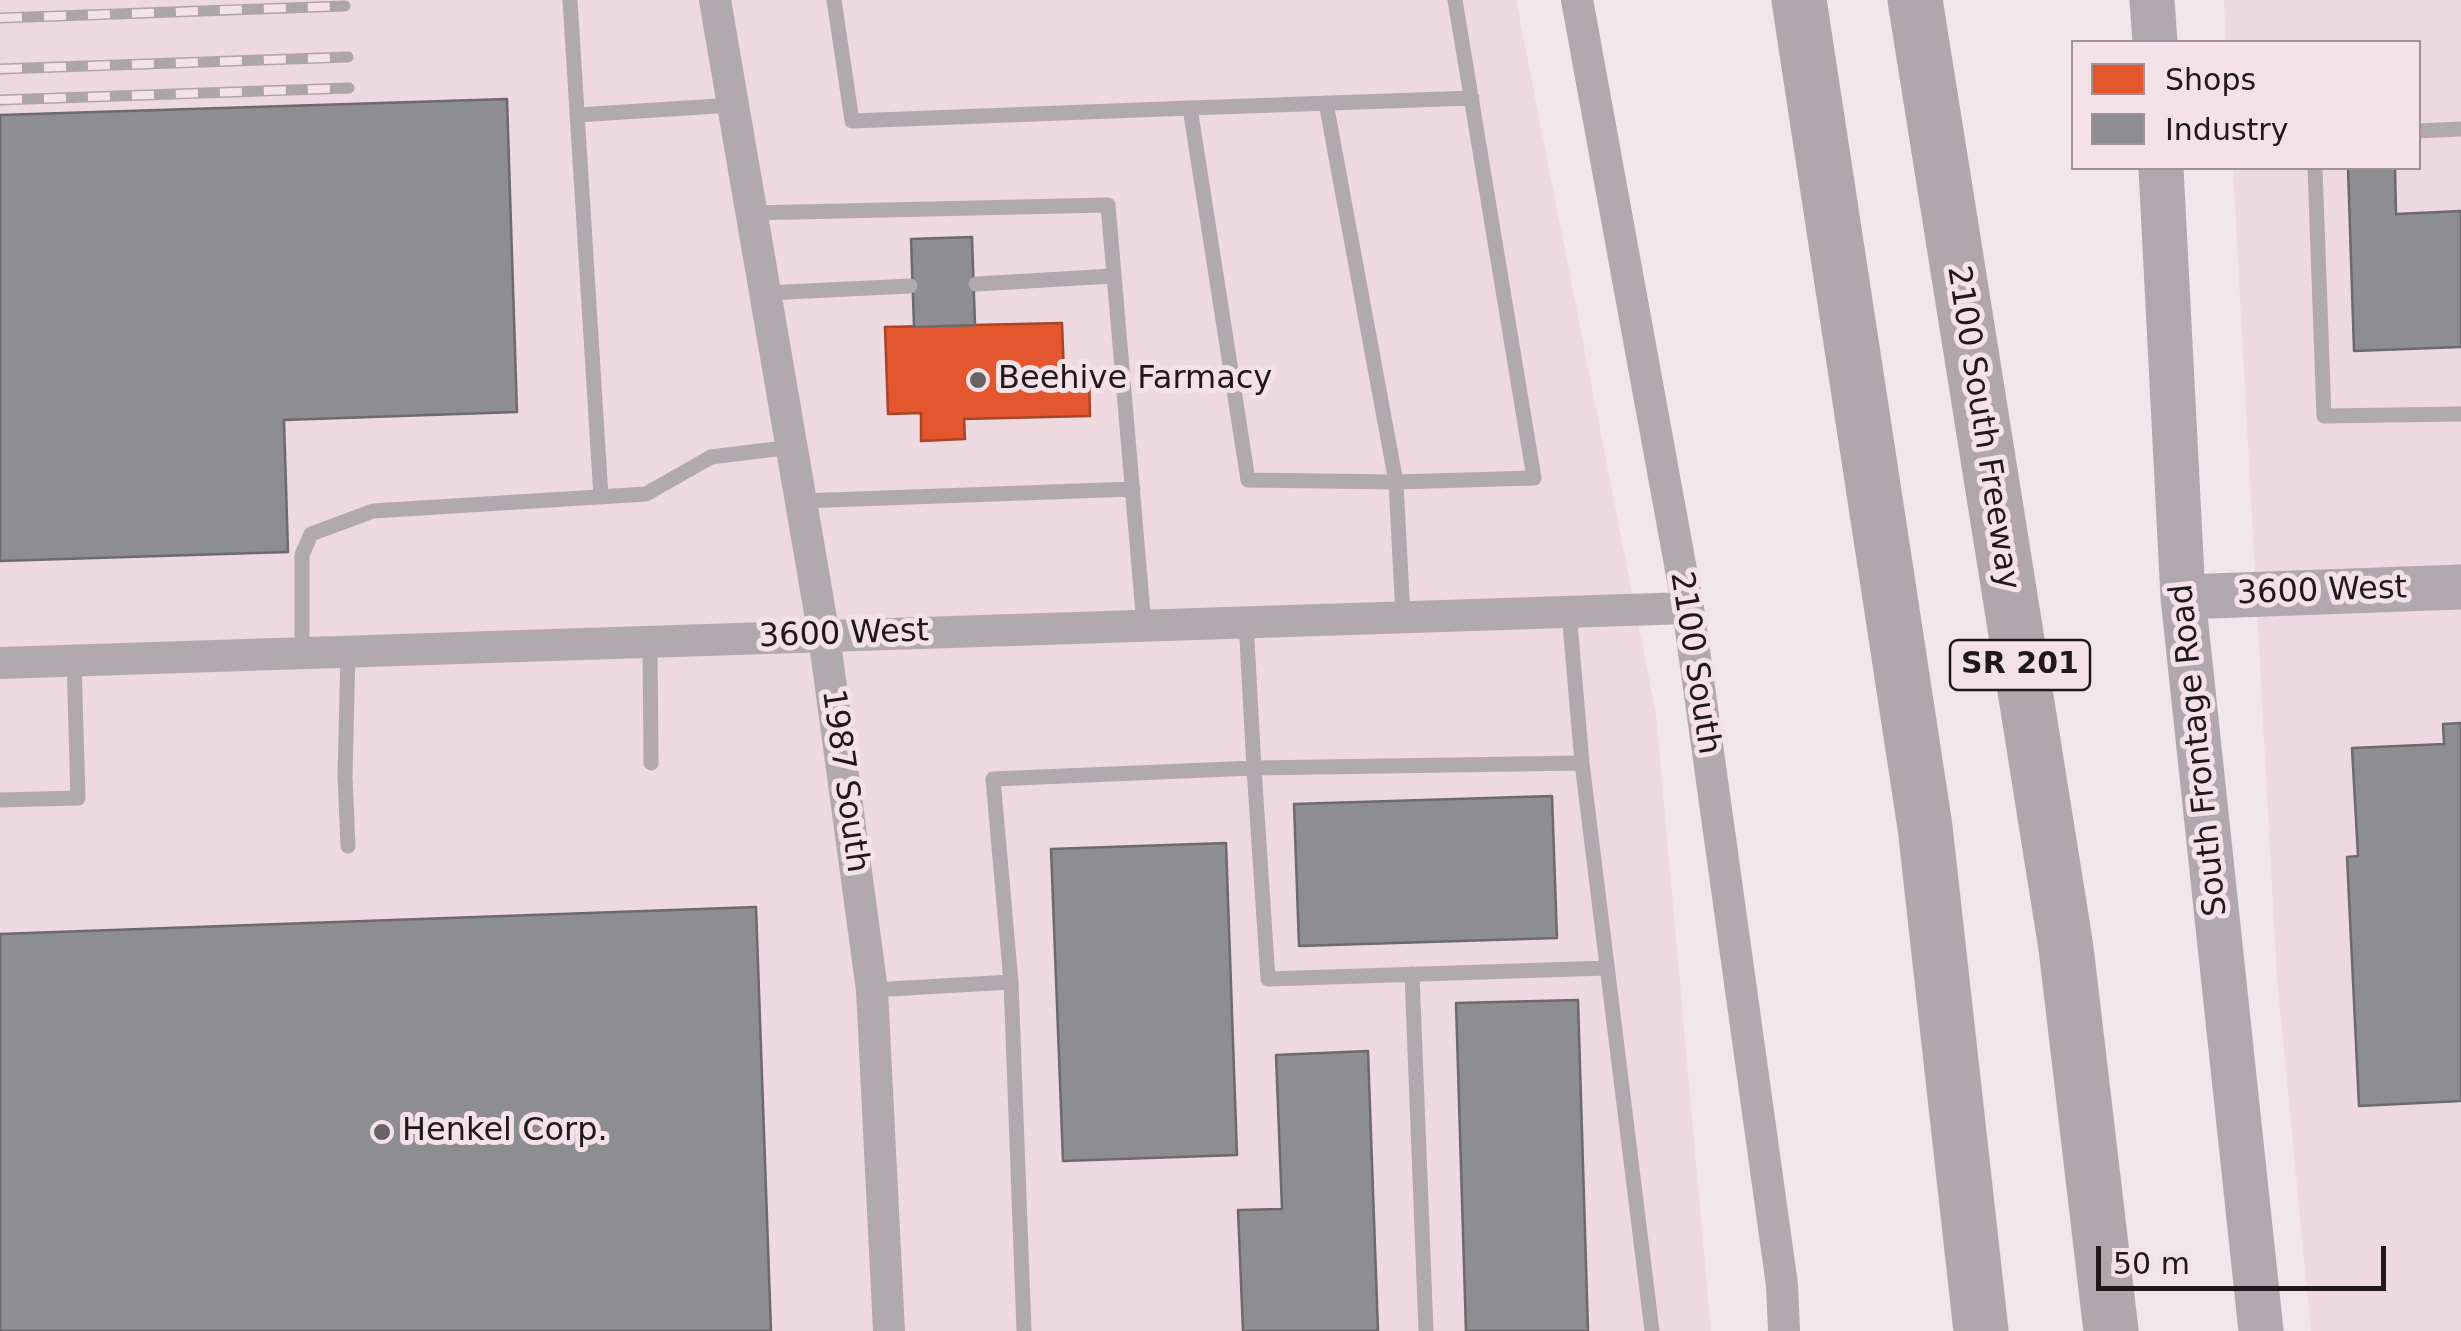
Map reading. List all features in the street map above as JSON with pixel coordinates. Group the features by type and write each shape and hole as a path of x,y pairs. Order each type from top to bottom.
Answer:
{"highway":[{"name":"SR 201","path":"1799,0 1926,827 1981,1331"},
{"name":"2100 South Freeway","path":"1915,0 2066,948 2111,1331"}],"street":[{"name":"1987 South","path":"714,0 824,636 872,990 889,1331"},
{"name":"2100 South","path":"1576,0 1688,608 1782,1285 1784,1331"},
{"path":"2152,0 2154,40"},
{"name":"South Frontage Road","path":"2161,170 2183,597 2261,1331"},
{"name":"3600 West","path":"2183,597 2461,587"},
{"name":"3600 West","path":"0,663 1688,608"}],"lane":[{"path":"570,0 602,497"},
{"path":"834,0 852,121 1472,98"},
{"path":"1190,108 1248,480 1396,482 1534,478 1455,0"},
{"path":"1326,103 1396,482 1403,617"},
{"path":"577,115 733,106"},
{"path":"2421,131 2461,129"},
{"path":"2315,170 2324,416 2461,414"},
{"path":"752,213 1108,205 1144,625"},
{"path":"976,284 1114,276"},
{"path":"766,294 910,286"},
{"path":"302,653 302,554 311,534 372,511 646,494 711,457 792,448"},
{"path":"802,502 1133,489"},
{"path":"1569,612 1582,764 1652,1331"},
{"path":"1246,622 1268,979 1607,968"},
{"path":"650,642 650,763"},
{"path":"348,652 344,776 348,846"},
{"path":"0,800 78,798 74,660"},
{"path":"1024,1331 1011,982 993,779 1254,768 1582,764"},
{"path":"1412,974 1426,1331"},
{"path":"872,990 1011,982"}],"shaded area":[{"path":"0,0 1516,0 1656,715 1711,1331 0,1331"},
{"path":"2224,0 2461,0 2461,1331 2311,1331 2277,978 2233,170 2421,170 2421,40 2226,40"}],"building: Shops":[{"path":"1062,323 1064,374 1089,374 1090,416 964,419 965,439 921,441 921,413 888,414 885,327"}],"building: Industry":[{"path":"507,99 517,412 284,420 288,552 0,561 0,115"},
{"path":"2348,170 2395,170 2396,214 2461,211 2461,347 2354,351"},
{"path":"972,237 975,325 914,327 911,239"},
{"path":"2461,723 2461,1101 2359,1106 2347,857 2358,856 2352,748 2444,744 2443,724"},
{"path":"1552,796 1557,938 1299,946 1294,804"},
{"path":"1226,843 1237,1155 1063,1161 1051,849"},
{"name":"Henkel Corp.","path":"756,907 771,1331 0,1331 0,934"},
{"path":"1578,1000 1588,1331 1466,1331 1456,1003"},
{"path":"1368,1051 1378,1331 1243,1331 1238,1210 1282,1209 1276,1055"}],"railway":[{"path":"0,18 345,6"},
{"path":"0,69 348,57"},
{"path":"0,100 349,88"}],"place":[{"name":"Beehive Farmacy","path":"978,380"},
{"name":"Henkel Corp.","path":"382,1132"}]}
